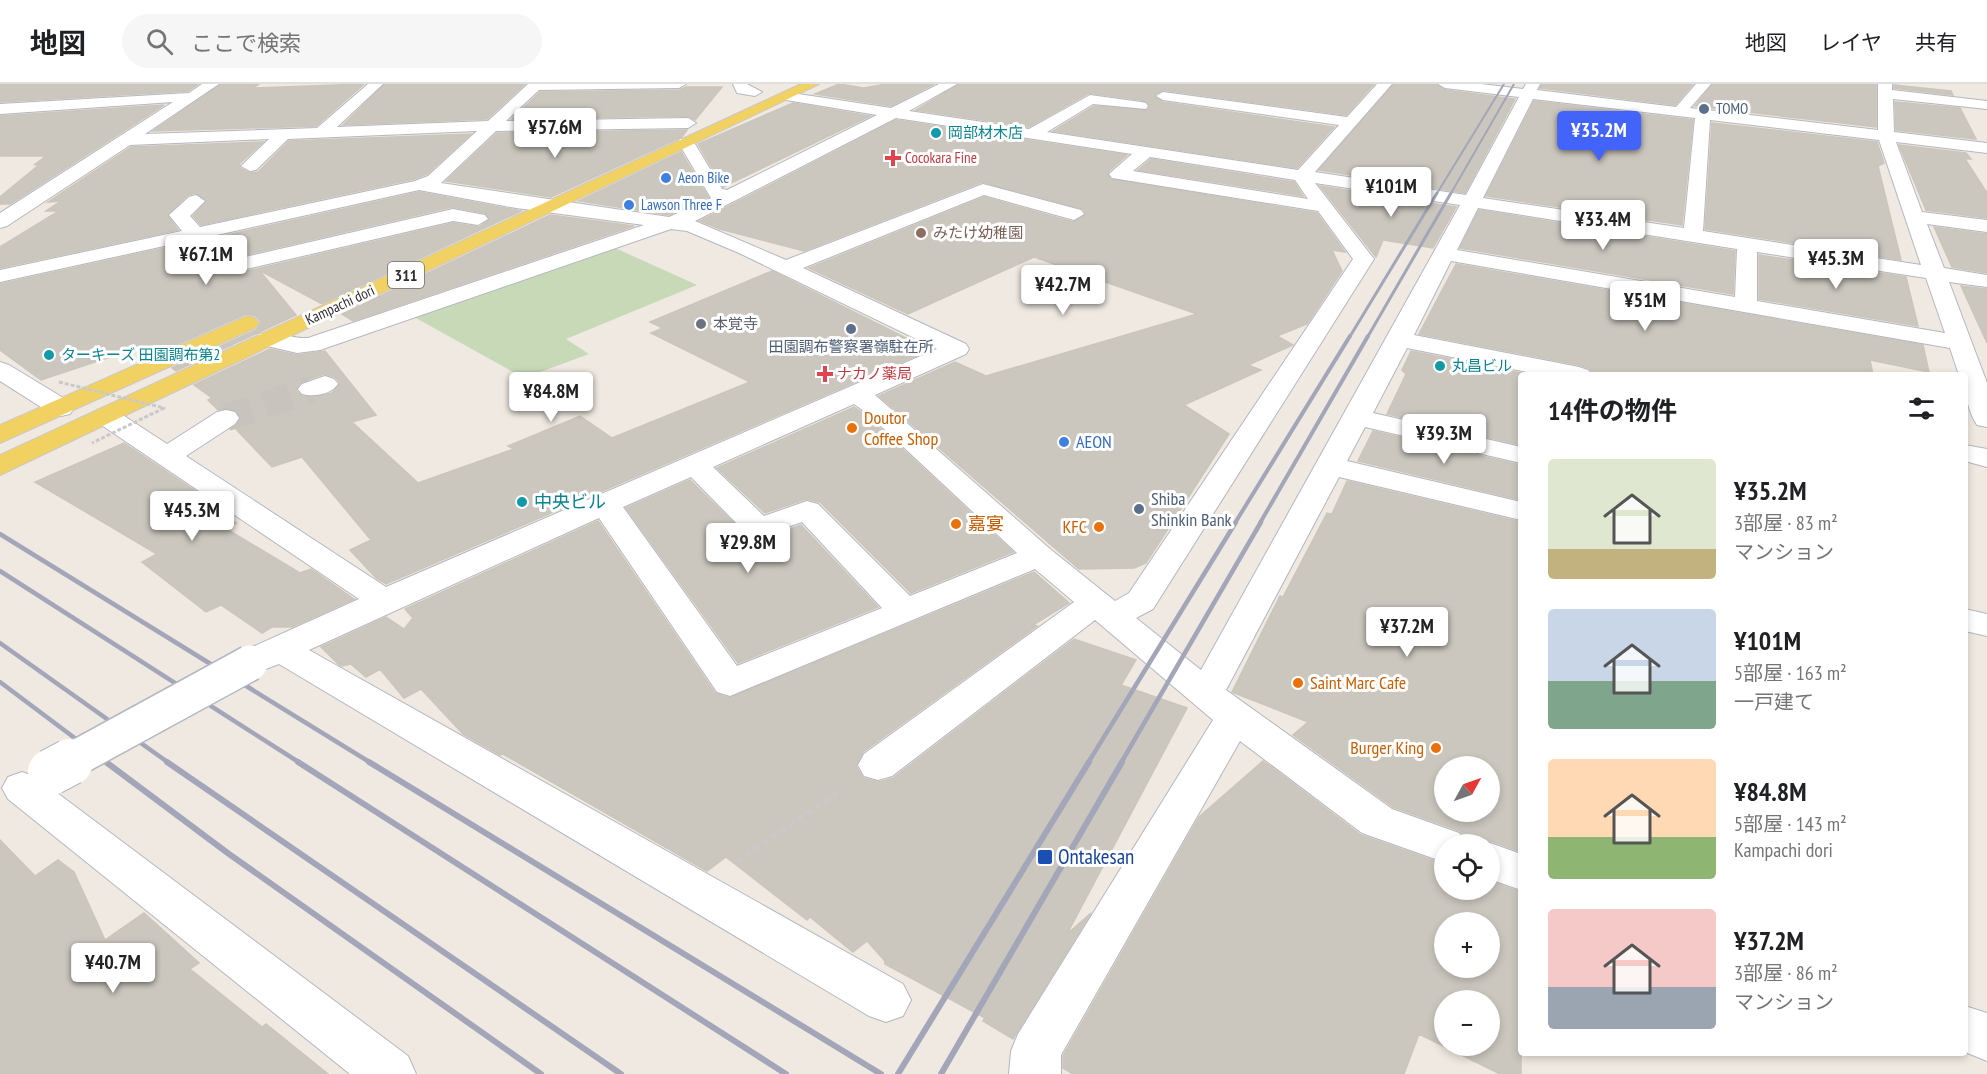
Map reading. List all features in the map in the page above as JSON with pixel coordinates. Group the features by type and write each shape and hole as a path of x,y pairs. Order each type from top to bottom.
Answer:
{"main road":[{"name":"Kampachi dori","path":"0,466 553,207 763,89 812,84"},
{"name":"Kampachi dori","path":"423,244 516,202 687,133 763,89"},
{"path":"0,435 271,313"}],"street":[{"path":"0,222 212,84"},
{"path":"321,133 376,84"},
{"path":"0,276 434,180 536,85 679,84"},
{"path":"267,339 297,346 311,345 672,223 950,84"},
{"path":"1302,176 1385,84"},
{"path":"1445,84 1531,89 1626,100 1679,112 1987,148"},
{"path":"1679,112 1704,84"},
{"path":"1906,84 1987,92"},
{"path":"763,89 894,113 1987,281"},
{"path":"1035,1074 1036,1051 1221,705 1330,466 1400,339 1531,89"},
{"path":"1987,105 1885,89 1886,136 1935,273 1971,354 1987,419"},
{"path":"1164,96 1350,122"},
{"path":"0,109 192,97"},
{"path":"1032,134 1090,99 1141,106"},
{"path":"1693,235 1702,114"},
{"path":"125,140 492,126 687,133 716,194 729,196"},
{"path":"250,166 284,134"},
{"path":"1146,152 1118,174 1325,207"},
{"path":"878,765 1103,610 1141,601 1364,259 1302,176"},
{"path":"390,1074 24,786 264,656 957,349 746,249 691,226 516,202 419,185"},
{"path":"784,268 983,189 1074,214"},
{"path":"191,235 192,230 179,215 196,201"},
{"path":"191,235 238,265 453,215 478,219"},
{"path":"1913,216 1987,226"},
{"path":"1746,306 1747,244"},
{"path":"1445,254 1746,306 1971,354"},
{"path":"1400,339 1565,372"},
{"path":"0,370 61,408"},
{"path":"856,394 877,408 1039,556 1221,705 1377,821 1434,841"},
{"path":"106,416 384,601"},
{"path":"1356,417 1518,454"},
{"path":"167,456 226,418"},
{"path":"1968,454 1987,458"},
{"path":"695,465 759,528 807,510 905,611"},
{"path":"1330,466 1518,510"},
{"path":"605,504 730,683 1039,556"},
{"path":"1968,621 1987,625"},
{"path":"264,656 695,890 886,1000"},
{"path":"1500,865 1518,871"},
{"path":"1968,1030 1987,1037"}],"path":[{"path":"59,382 164,408 92,443"},
{"path":"695,890 878,765"}],"green space":[{"path":"613,247 697,285 566,339 589,354 524,378 414,317"}],"building":[{"path":"0,84 198,84 188,91 0,102"},
{"path":"221,84 259,84 253,88 364,84 316,126 153,131"},
{"path":"385,84 525,84 487,119 343,125"},
{"path":"839,84 864,88 886,84 934,84 891,106 815,94"},
{"path":"959,84 1374,84 1346,115 1163,90 1154,95 1163,102 1334,127 1297,168 1053,131 1094,106 1148,110 1150,105 1141,100 1089,93 1029,127 916,110"},
{"path":"1394,84 1436,84 1445,90 1515,99 1465,193 1319,170"},
{"path":"1542,84 1693,84 1675,105 1540,88"},
{"path":"1713,84 1876,84 1876,127 1695,106"},
{"path":"1894,85 1951,91 1953,95 1894,88"},
{"path":"686,87 722,87 695,120 688,116 512,119 540,92 679,90"},
{"path":"1534,101 1693,120 1682,225 1486,196"},
{"path":"1895,102 1960,108 1976,139 1896,130"},
{"path":"793,103 870,116 723,187 698,144"},
{"path":"164,105 10,204 0,204 0,197 40,164 34,165 46,156 0,156 0,116"},
{"path":"896,120 1127,155 1108,172 1110,179 1317,213 1345,252 1332,250 1342,271 1307,324 1277,336 1293,345 1248,365 1261,370 1184,405 1229,434 1146,563 1134,568 1079,569 879,396 955,362 986,376 1197,314 1034,257 908,314 809,268 984,197 1073,222 1086,214 1083,209 982,182 804,251 720,229 700,221"},
{"path":"1712,123 1877,142 1884,163 1878,166 1901,260 1705,229"},
{"path":"687,130 682,137 551,197 446,181 497,133"},
{"path":"471,134 427,174 414,179 201,225 193,216 207,201 195,193 188,195 167,215 178,230 0,268 0,247 59,211 46,211 61,201 48,202 131,147 263,142 239,164 240,168 250,173 258,172 289,141"},
{"path":"1899,145 1966,153 1971,159 1965,159 1987,193 1987,218 1926,210"},
{"path":"681,152 708,197 669,215 579,201"},
{"path":"1151,159 1294,182 1303,196 1138,170"},
{"path":"1320,186 1456,207 1433,248 1383,240 1376,257"},
{"path":"419,192 521,211 322,304 259,270 296,315 176,371 172,368 256,330 261,322 256,316 246,314 154,355 143,346 41,380 0,350 0,284 187,243 230,271 239,273 453,223 479,227 490,219 485,213 452,207 241,256 214,238"},
{"path":"1479,210 1735,251 1733,294 1460,248"},
{"path":"550,215 634,226 353,321 342,314"},
{"path":"1934,227 1987,234 1987,273 1952,267"},
{"path":"1759,255 1906,277 1918,326 1759,299"},
{"path":"1456,264 1923,345 1929,372 1870,360 1872,372 1592,372 1589,368 1579,365 1419,334"},
{"path":"772,271 930,350 386,584 376,578 350,550 371,540 302,457 272,467 234,427 241,419 237,411 226,408 218,410 208,400 212,398 194,385 270,349 297,355 325,351 376,415 352,422 418,483 514,449 508,446 580,416 612,438 750,382 651,333 663,328 650,322","holes":["324,374 335,377 340,383 332,393 311,398 302,396 296,390 301,382"]},
{"path":"1961,286 1987,289 1987,343"},
{"path":"1411,351 1518,372 1518,444 1387,414 1406,374 1402,370"},
{"path":"854,407 867,416 1013,552 911,593 820,502 806,499 765,513 717,468"},
{"path":"1373,431 1518,464 1518,499 1358,461"},
{"path":"124,443 197,492 190,495 236,523 225,528 300,573 311,569 354,599 292,627 272,627 262,633 221,605 206,612 142,562 157,554 35,482"},
{"path":"690,480 748,537 760,539 801,525 878,607 738,663 626,508"},
{"path":"1347,481 1518,521 1518,851 1500,844 1500,834 1462,834 1460,831 1435,822 1500,822 1500,756 1434,756 1434,822 1393,807 1293,735 1308,722 1232,692 1280,596 1283,597 1327,513 1332,514"},
{"path":"598,521 715,693 729,698 1034,572 1069,603 1033,625 1037,626 863,752 856,766 863,778 879,782 893,778 1074,639 1136,660 1121,685 1187,708 1067,934 1091,913 1013,1039 983,1021 985,1018 885,964 885,961 867,941 853,952 810,917 807,920 726,857 707,871 503,754 500,755 463,734 421,689 404,698 380,669 366,677 351,664 342,666 338,664 321,647 386,617 404,629 413,618 405,609"},
{"path":"1263,761 1361,835 1434,861 1434,900 1500,900 1500,885 1518,891 1518,1056 1521,1056 1521,1074 1500,1074 1464,1056 1500,1056 1500,990 1434,990 1434,1041 1419,1034 1404,1074 1073,1074 1063,1068 1063,1056 1199,817"},
{"path":"0,840 35,876 58,860 74,872 105,940 144,913 199,963 190,969 262,1027 266,1024 328,1074 0,1074"}],"tunnel":[{"path":"226,418 311,389"}],"railway":[{"path":"1436,195 1504,84"},
{"path":"1450,195 1514,84"},
{"path":"1349,338 1437,193"},
{"path":"1367,338 1451,193"},
{"path":"1235,523 1350,336"},
{"path":"1260,523 1368,336"},
{"path":"1088,763 1236,522"},
{"path":"1121,763 1261,522"},
{"path":"0,534 371,763"},
{"path":"0,571 300,763"},
{"path":"0,643 169,763"},
{"path":"0,682 108,763"},
{"path":"106,762 229,854 541,1074"},
{"path":"167,762 621,1074"},
{"path":"298,762 786,1074"},
{"path":"369,762 881,1074"},
{"path":"898,1074 1089,762"},
{"path":"941,1074 1122,762"}],"place":[{"name":"TOMO","path":"1704,109"},
{"name":"岡部材木店","path":"936,133"},
{"name":"Cocokara Fine","path":"893,158"},
{"name":"Aeon Bike","path":"666,178"},
{"name":"Lawson Three F","path":"629,205"},
{"name":"みたけ幼稚園","path":"921,233"},
{"name":"本覚寺","path":"701,324"},
{"name":"田園調布警察署嶺駐在所","path":"851,329"},
{"name":"ターキーズ 田園調布第2","path":"49,355"},
{"name":"丸昌ビル","path":"1440,366"},
{"name":"ナカノ薬局","path":"825,374"},
{"name":"Doutor Coffee Shop","path":"852,428"},
{"name":"AEON","path":"1064,442"},
{"name":"中央ビル","path":"522,502"},
{"name":"Shiba Shinkin Bank","path":"1139,509"},
{"name":"嘉宴","path":"956,524"},
{"name":"KFC","path":"1099,527"},
{"name":"Saint Marc Cafe","path":"1298,683"},
{"name":"Burger King","path":"1436,748"},
{"name":"Ontakesan","path":"1045,857"}]}
